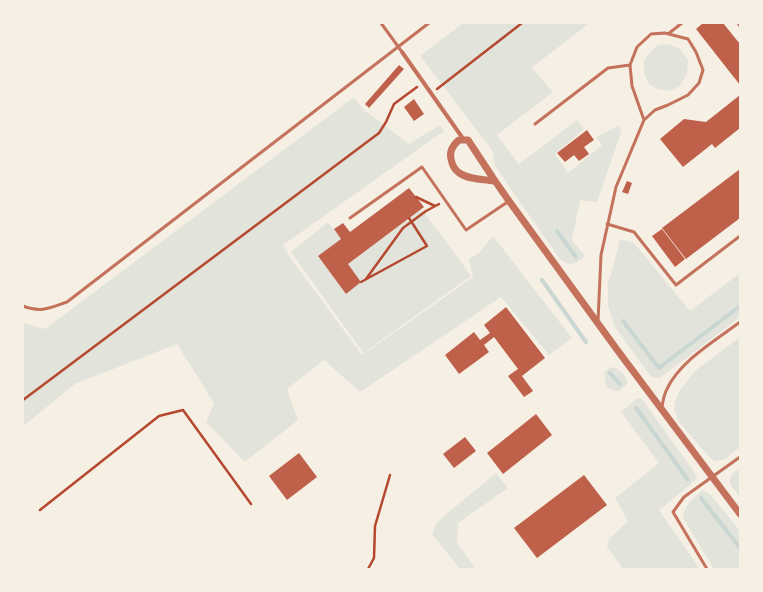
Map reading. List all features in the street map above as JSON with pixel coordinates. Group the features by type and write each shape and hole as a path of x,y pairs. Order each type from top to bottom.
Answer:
{"street":[{"path":"402,52 464,140"},
{"path":"495,181 472,178 458,173 452,165 450,156 453,145 458,140 468,140 495,181 740,514"}],"lane":[{"path":"381,23 402,52"},
{"path":"23,306 32,309 47,309 67,302 429,23"},
{"path":"668,34 682,23"},
{"path":"598,322 601,255 607,224 616,188 644,120 655,110 688,95 699,83 703,70 696,52 688,39 666,33 651,34 637,47 630,65 632,86 644,120"},
{"path":"535,124 608,68 630,65"},
{"path":"350,218 422,167 466,230 509,200"},
{"path":"607,224 634,232 676,285 740,236"},
{"path":"662,408 666,390 677,372 700,351 740,322"},
{"path":"707,569 673,512 684,497 740,457"}],"path":[{"path":"432,93 522,23"},
{"path":"23,400 379,133 394,104 423,82"},
{"path":"416,197 435,206"},
{"path":"366,279 403,228 426,211 446,201"},
{"path":"361,282 426,246 409,218"},
{"path":"40,510 159,416 183,410 251,504"},
{"path":"368,569 374,558 375,526 390,475"}],"shaded area":[{"path":"463,23 590,23 501,91 532,68 553,92 497,135 519,164 577,120 584,129 555,154 568,173 602,145 596,137 618,126 622,130 597,202 580,200 572,240 585,256 575,263 569,264 559,258 495,166 492,150 420,56"},
{"path":"669,44 680,49 688,60 687,74 680,86 670,91 657,89 649,84 644,73 644,60 650,52 658,45"},
{"path":"354,97 363,109 409,144 440,125 444,131 283,245 287,253 362,355 364,354 291,252 328,222 341,239 318,257 346,294 361,282 348,264 421,209 471,276 369,349 367,352 473,277 469,259 479,253 493,236 572,338 549,355 501,297 360,392 324,360 287,389 298,420 245,462 206,422 214,403 177,344 75,384 23,426 23,323 45,329"},
{"path":"620,239 634,243 690,311 740,273 740,317 660,378 651,377 615,327 608,306 608,283"},
{"path":"740,337 740,447 724,460 715,461 709,457 680,423 674,410 676,399 680,390 695,371"},
{"path":"611,367 622,372 628,383 619,391 608,388 605,383 604,372"},
{"path":"637,398 642,399 697,476 696,480 659,510 700,569 623,569 607,547 609,539 628,521 615,498 659,463 621,412"},
{"path":"740,467 740,497 733,488 730,478"},
{"path":"496,473 508,488 458,523 457,543 476,569 460,569 432,534 436,524 443,517"},
{"path":"702,490 710,494 740,531 740,569 714,569 683,518 687,506"}],"building":[{"path":"703,23 723,23 740,44 740,85 696,29"},
{"path":"399,65 404,69 369,108 365,104"},
{"path":"740,95 740,128 715,148 712,144 683,167 660,139 684,119 706,122"},
{"path":"414,99 424,114 414,121 404,107"},
{"path":"587,130 594,140 584,147 589,154 579,161 574,155 565,162 557,153"},
{"path":"740,169 740,218 686,259 662,228"},
{"path":"627,181 632,183 628,194 622,192"},
{"path":"409,188 424,207 348,264 361,282 346,294 318,256 341,239 334,229 343,223 350,232"},
{"path":"662,229 685,259 675,267 652,236"},
{"path":"506,307 545,358 522,376 533,391 524,397 508,376 518,369 494,337 484,345 489,352 459,374 445,355 474,332 480,340 490,333 484,325"},
{"path":"536,414 552,435 503,474 487,453"},
{"path":"465,437 476,451 454,468 443,454"},
{"path":"299,453 317,477 287,500 269,476"},
{"path":"584,475 607,505 537,558 514,528"}],"waterway":[{"path":"557,231 576,257"},
{"path":"542,280 586,342"},
{"path":"623,321 659,368 740,306"},
{"path":"610,373 620,384"},
{"path":"636,408 688,480"},
{"path":"701,498 740,548"}]}
